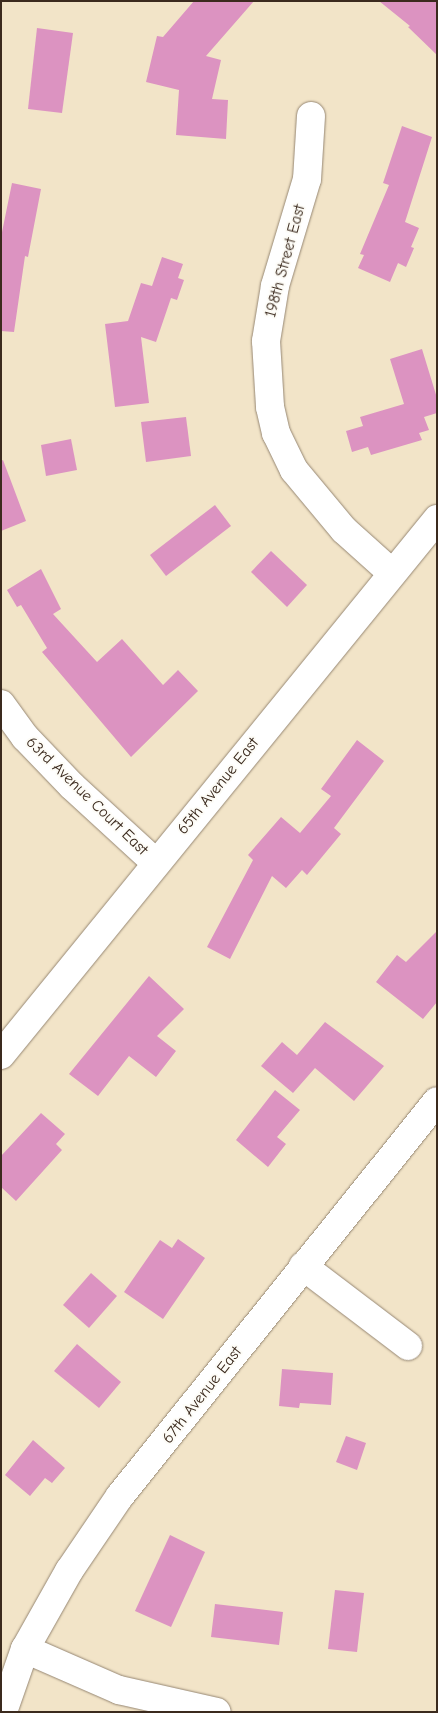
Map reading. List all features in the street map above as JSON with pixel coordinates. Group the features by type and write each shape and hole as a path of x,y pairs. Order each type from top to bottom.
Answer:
{"street":[{"name":"198th Street East","path":"311,116 307,179 275,286 266,341 270,407 276,433 294,470 344,530 392,574"},
{"name":"65th Avenue East","path":"1,1055 155,862 437,519"},
{"name":"63rd Avenue Court East","path":"1,704 26,737 72,786 155,862"},
{"name":"67th Avenue East","path":"3,1712 25,1650 69,1571 120,1496 302,1266 437,1101"},
{"path":"302,1266 408,1346"},
{"path":"25,1650 119,1690 217,1712"}],"building":[{"path":"194,1 254,1 206,56 221,60 212,99 228,100 226,139 176,135 179,90 146,82 157,36 163,37"},
{"path":"379,1 437,1 437,55 408,27 410,26"},
{"path":"37,28 73,33 62,113 28,109"},
{"path":"402,126 432,137 405,222 419,228 411,247 414,248 406,267 398,263 390,282 358,268 364,255 360,254 389,185 383,183"},
{"path":"12,183 41,189 28,257 25,256 14,332 1,331 1,237"},
{"path":"162,257 183,264 178,278 184,280 177,300 171,298 156,342 141,337 149,403 115,407 105,324 128,321 141,283 152,286"},
{"path":"422,349 437,398 437,413 424,417 429,430 419,433 422,440 371,455 368,447 352,452 346,431 363,426 360,417 404,404 390,359"},
{"path":"186,417 191,456 146,462 141,422"},
{"path":"71,439 77,470 46,476 41,445"},
{"path":"3,460 26,521 1,531 1,461"},
{"path":"215,505 231,526 166,576 150,555"},
{"path":"271,551 307,585 287,607 251,572"},
{"path":"41,569 61,609 53,614 97,662 122,639 163,685 178,670 198,691 131,757 42,652 47,648 21,605 17,607 7,590"},
{"path":"357,740 384,761 334,828 341,834 307,875 302,870 286,888 272,876 230,959 207,947 253,860 248,855 281,817 300,833 331,796 321,789"},
{"path":"437,931 437,1002 423,1019 376,982 397,955 406,962"},
{"path":"149,976 184,1009 157,1036 176,1051 156,1077 129,1056 98,1096 69,1074"},
{"path":"325,1022 384,1066 354,1101 315,1068 293,1093 261,1066 282,1042 297,1055"},
{"path":"275,1090 300,1110 277,1137 286,1144 268,1167 236,1140"},
{"path":"41,1113 65,1134 56,1144 62,1150 16,1201 1,1187 1,1156"},
{"path":"178,1239 205,1258 163,1319 124,1292 160,1240 172,1248"},
{"path":"91,1273 117,1296 89,1328 63,1305"},
{"path":"77,1344 121,1382 99,1408 54,1371"},
{"path":"282,1369 333,1373 331,1405 300,1403 299,1408 279,1406"},
{"path":"346,1436 366,1443 357,1470 336,1462"},
{"path":"33,1440 65,1468 52,1483 45,1478 30,1496 5,1475"},
{"path":"170,1535 205,1552 171,1627 135,1611"},
{"path":"335,1590 364,1593 357,1652 328,1649"},
{"path":"215,1604 283,1612 279,1645 211,1637"}]}
